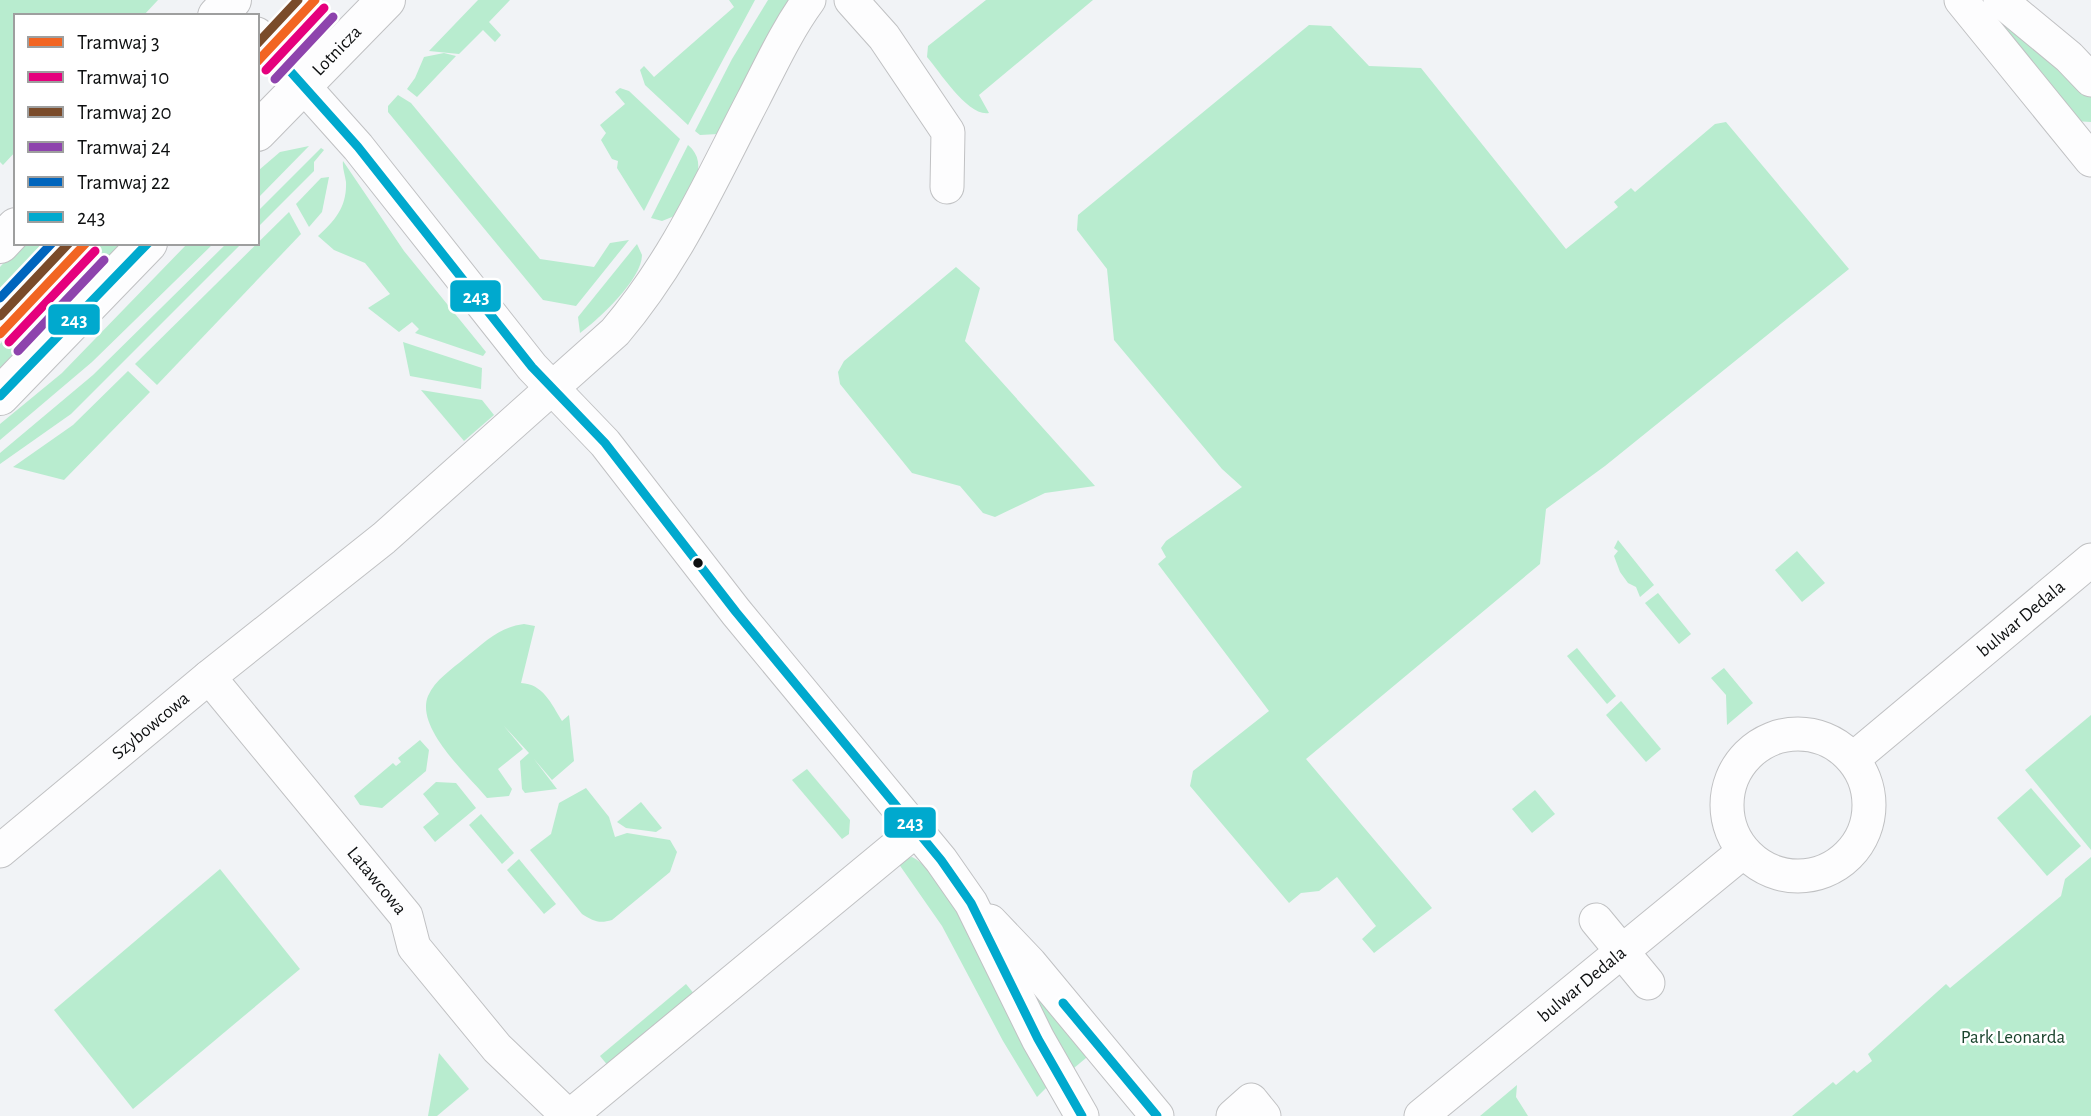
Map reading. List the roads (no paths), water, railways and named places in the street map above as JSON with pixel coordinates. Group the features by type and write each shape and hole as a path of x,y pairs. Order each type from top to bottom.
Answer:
{"main road":[{"name":"Lotnicza","path":"259,130 386,0"},
{"path":"0,244 14,229"},
{"path":"0,396 147,245"}],"street":[{"name":"Szybowcowa","path":"0,851 209,677 384,538 615,332 646,296 671,258 779,50 809,0"},
{"path":"851,0 884,37 948,132 947,187"},
{"path":"1961,0 2087,146"},
{"path":"2000,0 2091,80"},
{"path":"259,36 303,84 552,390 605,443 736,612 971,903 1018,949 1157,1116"},
{"name":"bulwar Dedala","path":"1853,759 2091,560"},
{"name":"Latawcowa","path":"209,677 406,916 414,947 455,998 497,1048 569,1116 915,831"},
{"path":"1799,734 1819,737 1837,746 1853,759 1864,777 1869,798 1868,819 1861,839 1849,856 1832,869 1809,876 1785,876 1762,867 1743,852 1728,822 1726,799 1732,777 1745,757 1760,745 1779,736 1799,734"},
{"name":"bulwar Dedala","path":"1421,1116 1743,852"},
{"path":"971,903 1038,1040 1082,1116"},
{"path":"1596,920 1648,983"},
{"path":"1233,1116 1251,1100 1264,1116"}],"tram line":[{"name":"20","path":"259,42 298,0"},
{"name":"3","path":"259,60 315,0"},
{"name":"10","path":"266,70 324,8"},
{"name":"24","path":"275,79 333,17"},
{"name":"22","path":"0,298 50,245"},
{"name":"20","path":"0,316 67,245"},
{"name":"3","path":"0,334 84,245"},
{"name":"10","path":"9,342 95,251"},
{"name":"24","path":"18,351 104,260"}],"park label":[{"name":"Park Leonarda","path":"2013,1037"}]}
